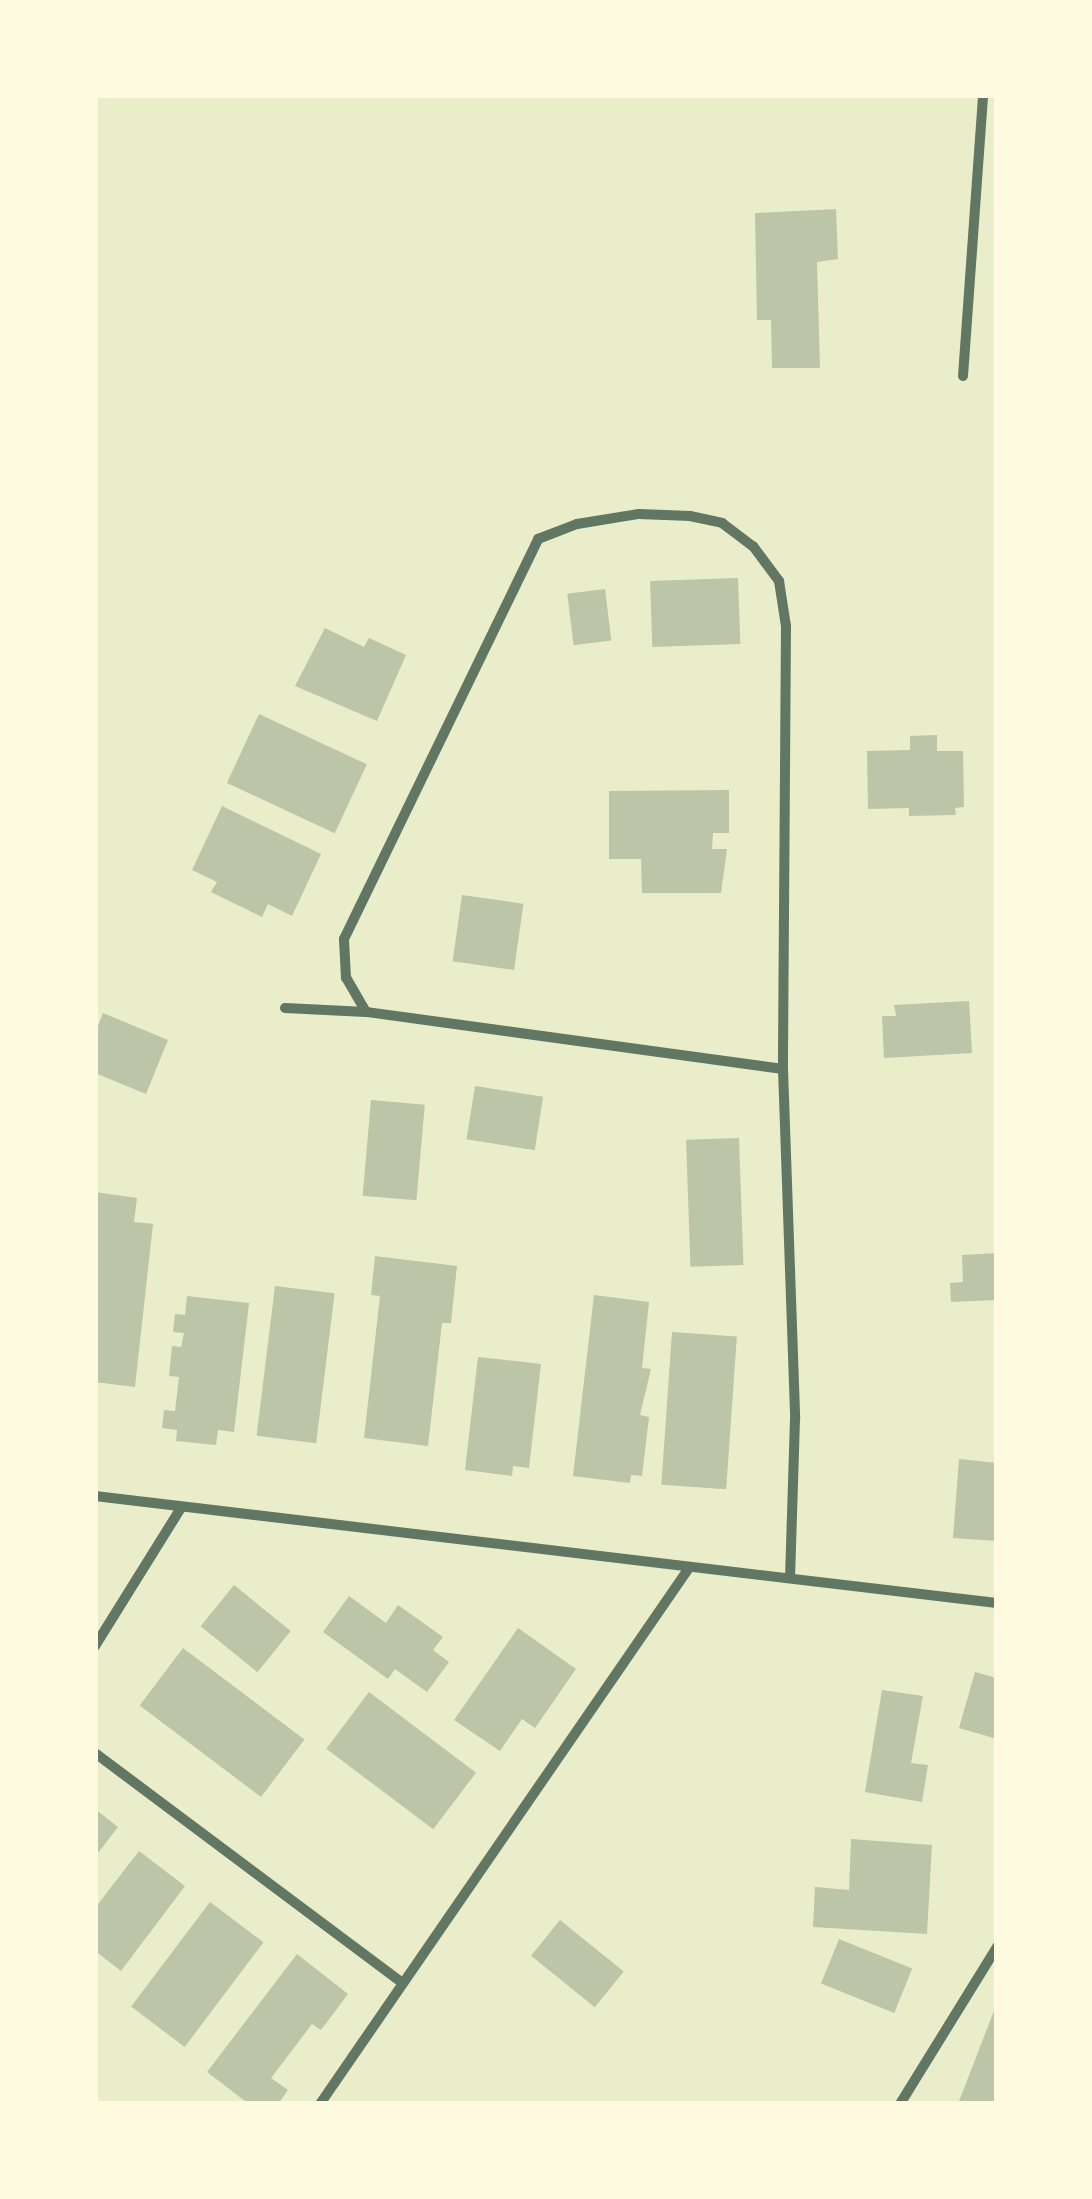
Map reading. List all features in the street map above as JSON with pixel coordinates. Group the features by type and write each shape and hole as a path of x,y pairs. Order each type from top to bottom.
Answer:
{"street":[{"path":"963,376 983,95"},
{"path":"366,1012 346,978 344,939 538,539 577,524 639,514 722,523 753,546 779,581 786,626 783,1068 795,1419 790,1575"},
{"path":"286,1008 366,1012 783,1068"},
{"path":"95,1496 688,1568 790,1575 997,1603"},
{"path":"95,1646 181,1508"},
{"path":"320,2104 688,1568"},
{"path":"95,1753 403,1983"},
{"path":"900,2104 997,1947"}],"building":[{"path":"836,209 838,259 817,262 820,368 772,368 771,320 757,320 755,213"},
{"path":"738,578 740,644 652,647 650,581"},
{"path":"605,589 611,641 574,645 567,594"},
{"path":"325,628 364,647 369,638 406,655 377,721 295,686"},
{"path":"259,714 367,764 335,833 227,783"},
{"path":"937,735 937,751 963,751 964,807 955,808 956,815 909,816 909,808 868,809 867,751 910,750 910,736"},
{"path":"729,790 729,833 713,833 712,849 727,849 721,893 642,893 641,859 609,859 609,791"},
{"path":"222,806 321,854 292,916 268,904 262,917 211,892 217,882 192,870"},
{"path":"462,895 523,904 514,970 453,961"},
{"path":"969,1001 972,1053 884,1058 882,1016 896,1016 894,1005"},
{"path":"103,1013 168,1040 146,1094 95,1073 95,1034"},
{"path":"475,1086 543,1097 535,1150 467,1139"},
{"path":"371,1100 425,1105 416,1200 363,1196"},
{"path":"739,1138 743,1265 690,1267 686,1140"},
{"path":"95,1192 137,1198 134,1222 153,1224 135,1387 95,1382"},
{"path":"997,1253 997,1300 951,1302 950,1283 963,1282 962,1255"},
{"path":"375,1256 457,1266 451,1323 442,1323 428,1446 364,1438 380,1296 371,1295"},
{"path":"275,1286 335,1293 316,1443 257,1436"},
{"path":"594,1295 649,1302 642,1368 651,1369 640,1415 649,1417 642,1476 631,1475 630,1483 573,1476"},
{"path":"187,1296 249,1303 234,1432 218,1430 216,1445 176,1441 177,1430 162,1428 164,1410 175,1411 179,1377 169,1376 172,1346 181,1347 184,1333 173,1332 175,1314 185,1315"},
{"path":"672,1332 737,1337 726,1489 661,1485"},
{"path":"478,1357 541,1364 529,1468 513,1466 512,1476 465,1470"},
{"path":"959,1459 997,1463 997,1541 953,1538"},
{"path":"234,1585 291,1631 257,1672 201,1626"},
{"path":"349,1596 386,1623 398,1605 443,1637 433,1650 449,1662 427,1692 395,1669 388,1679 323,1632"},
{"path":"518,1628 576,1669 535,1728 522,1719 500,1751 454,1720"},
{"path":"183,1648 304,1739 261,1797 140,1706"},
{"path":"975,1672 997,1678 997,1739 959,1728"},
{"path":"882,1690 923,1696 911,1763 928,1765 922,1802 865,1792"},
{"path":"369,1692 476,1773 433,1829 326,1749"},
{"path":"95,1809 118,1827 95,1857"},
{"path":"851,1839 932,1845 927,1934 813,1927 815,1887 849,1890"},
{"path":"139,1851 185,1886 121,1971 95,1951 95,1908"},
{"path":"210,1902 264,1942 185,2047 131,2007"},
{"path":"560,1920 624,1972 595,2007 531,1956"},
{"path":"839,1939 912,1969 894,2013 821,1984"},
{"path":"297,1954 348,1994 321,2030 312,2024 271,2078 288,2090 278,2104 249,2104 207,2072"},
{"path":"997,2003 997,2104 958,2104"}]}
